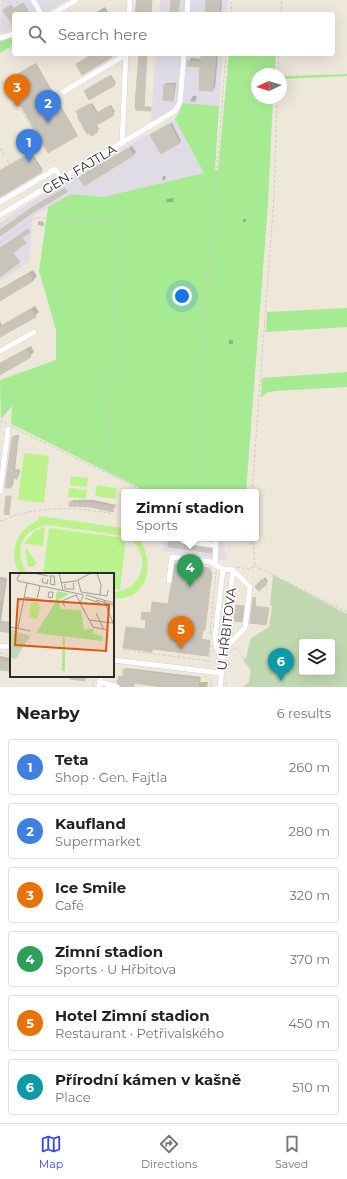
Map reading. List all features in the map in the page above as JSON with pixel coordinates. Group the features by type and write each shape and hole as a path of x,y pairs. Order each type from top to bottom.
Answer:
{"street":[{"path":"33,0 40,12"},
{"path":"55,12 76,0"},
{"path":"129,12 130,0"},
{"path":"187,12 188,0"},
{"path":"0,38 12,35"},
{"path":"63,92 123,56"},
{"name":"GEN. FAJTLA","path":"0,216 122,144 126,56"},
{"path":"122,144 177,109 180,102 184,56"},
{"path":"0,202 56,169 62,179"},
{"path":"0,351 34,332"},
{"path":"0,492 2,466 8,429"},
{"path":"183,541 216,544"},
{"path":"215,565 216,541"},
{"path":"169,581 172,557 211,562 223,568 233,570 250,587 245,628 224,649"},
{"path":"222,658 217,648 216,638 223,568"},
{"name":"U HŘBITOVA","path":"218,687 233,570"},
{"path":"0,646 10,647"},
{"path":"114,660 221,673"},
{"path":"100,684 117,687"}],"path":[{"path":"231,12 232,0"},
{"path":"281,12 282,0"},
{"path":"191,489 226,56"},
{"path":"278,68 279,56"},
{"path":"0,79 18,111 21,109 42,145 0,170"},
{"path":"8,94 12,91"},
{"path":"252,489 274,196 276,104"},
{"path":"0,148 4,155"},
{"path":"7,160 9,164"},
{"path":"0,242 35,218 119,218 108,463 105,472"},
{"path":"0,431 0,421 140,489"},
{"path":"0,521 23,512 63,508 90,509 113,514"},
{"path":"246,541 253,544 255,566"},
{"path":"233,570 237,567 249,569 255,566"},
{"path":"255,566 347,612"},
{"path":"210,639 210,613 216,570 223,568"},
{"path":"311,639 320,605 347,620"},
{"path":"123,650 209,661 211,642"},
{"path":"229,659 230,652 236,647 253,670 252,684 249,686"},
{"path":"0,653 10,655"},
{"path":"179,653 179,658"},
{"path":"308,675 346,681 347,664"},
{"path":"251,667 299,674"},
{"path":"93,687 95,677"},
{"path":"226,680 227,687"},
{"path":"211,686 218,687"},
{"path":"249,686 264,687"}],"shaded area":[{"path":"1,0 68,0 47,12 12,12 12,30 0,33"},
{"path":"160,0 228,0 226,12 159,12"},
{"path":"156,56 223,56 219,106 182,103 151,123"},
{"path":"175,119 204,173 103,197 71,194 33,216 29,262 0,281 0,223 31,202"},
{"path":"164,541 223,541 227,560 163,551"},
{"path":"119,668 206,679 211,684 210,687 117,687 113,685"}],"green space":[{"path":"12,38 12,46 0,53 0,41"},
{"path":"229,56 276,56 275,68 251,68 251,104 273,104 268,204 246,489 142,489 11,424 12,406 1,419 0,380 56,360 56,330 39,271 48,207 71,194 103,197 204,173 175,119 180,111 182,103 219,106 215,170 218,170"},
{"path":"347,74 347,76 287,79 287,76"},
{"path":"347,308 347,327 266,332 267,312"},
{"path":"347,372 347,387 275,391 266,393 261,398 262,378"},
{"path":"24,453 49,456 44,503 18,500"},
{"path":"71,476 88,478 87,487 70,485"},
{"path":"97,485 117,488 115,499 95,496"},
{"path":"69,488 87,490 86,499 68,497"},
{"path":"39,516 121,528 121,536 48,525 39,528 31,532 22,543 21,557 27,573 20,573 14,558 16,543 24,530 38,520"},
{"path":"45,527 43,546 24,544 34,531"},
{"path":"49,528 121,537 121,541 126,541 120,590 114,589 114,573 43,573"},
{"path":"132,541 140,541 144,548 148,569 146,578 141,587 134,594 125,598 114,598 114,592 123,590 131,586 141,571 141,554"},
{"path":"27,549 37,563 33,567 28,567 25,550"},
{"path":"273,575 347,614 347,687 243,687 249,682 251,670 243,660 246,658 251,638 269,627 272,606 270,605"}],"building":[{"path":"137,0 152,0 151,12 135,12"},
{"path":"171,0 179,0 178,12 170,12"},
{"path":"206,0 220,0 219,12 205,12"},
{"path":"23,3 28,12 12,12 12,24 3,10 11,5 13,9"},
{"path":"90,56 112,57 82,75 76,64"},
{"path":"139,56 147,56 144,107 151,107 151,111 136,110 135,106"},
{"path":"201,56 216,56 213,91 199,90 200,67 187,66 187,61 201,62"},
{"path":"35,64 77,136 48,153 21,106 19,107 18,102 6,81"},
{"path":"109,76 115,85 89,100 84,91"},
{"path":"164,84 174,85 173,101 163,100"},
{"path":"90,104 96,114 109,106 114,115 95,126 98,132 91,136 89,133 87,134 77,116 76,111"},
{"path":"170,124 180,143 161,154 150,135"},
{"path":"129,148 134,155 84,186 79,178"},
{"path":"31,153 42,172 0,197 0,171"},
{"path":"65,188 67,192 32,213 0,236 0,230 31,208"},
{"path":"28,229 30,232 22,238 26,243 13,253 20,262 0,277 0,248"},
{"path":"29,274 33,281 0,301 0,290"},
{"path":"31,309 36,317 0,337 0,327"},
{"path":"26,349 31,357 0,375 0,364"},
{"path":"12,437 18,437 13,471 18,472 17,479 12,478 11,488 5,488"},
{"path":"6,496 11,496 9,515 4,514"},
{"path":"69,502 91,503 114,507 113,512 90,507 69,506"},
{"path":"169,541 179,541 183,545 212,549 212,553 168,547"},
{"path":"175,564 210,568 210,571 212,572 205,630 203,630 201,640 210,641 208,656 152,649 152,652 123,648 126,627 145,629 146,620 141,619 142,612 151,613 152,602 168,604"},
{"path":"0,579 5,580 3,601 0,601"},
{"path":"262,579 267,584 259,591 255,587"},
{"path":"253,597 256,598 255,606 269,608 266,625 250,623"},
{"path":"236,605 244,606 242,622 234,621"},
{"path":"0,622 10,624 10,633 0,631"},
{"path":"0,661 10,662 10,671 0,670"},
{"path":"123,669 199,679 198,687 163,687 134,683 133,687 121,687 117,683 119,676 123,677"},
{"path":"71,677 85,677 85,681 70,679"}],"place":[{"name":"Ice Smile","path":"17,107"},
{"name":"Kaufland","path":"48,123"},
{"name":"Teta","path":"29,162"},
{"name":"Zimní stadion","path":"190,587"},
{"name":"Hotel Zimní stadion","path":"181,649"},
{"name":"Přírodní kámen v kašně","path":"281,681"}]}
